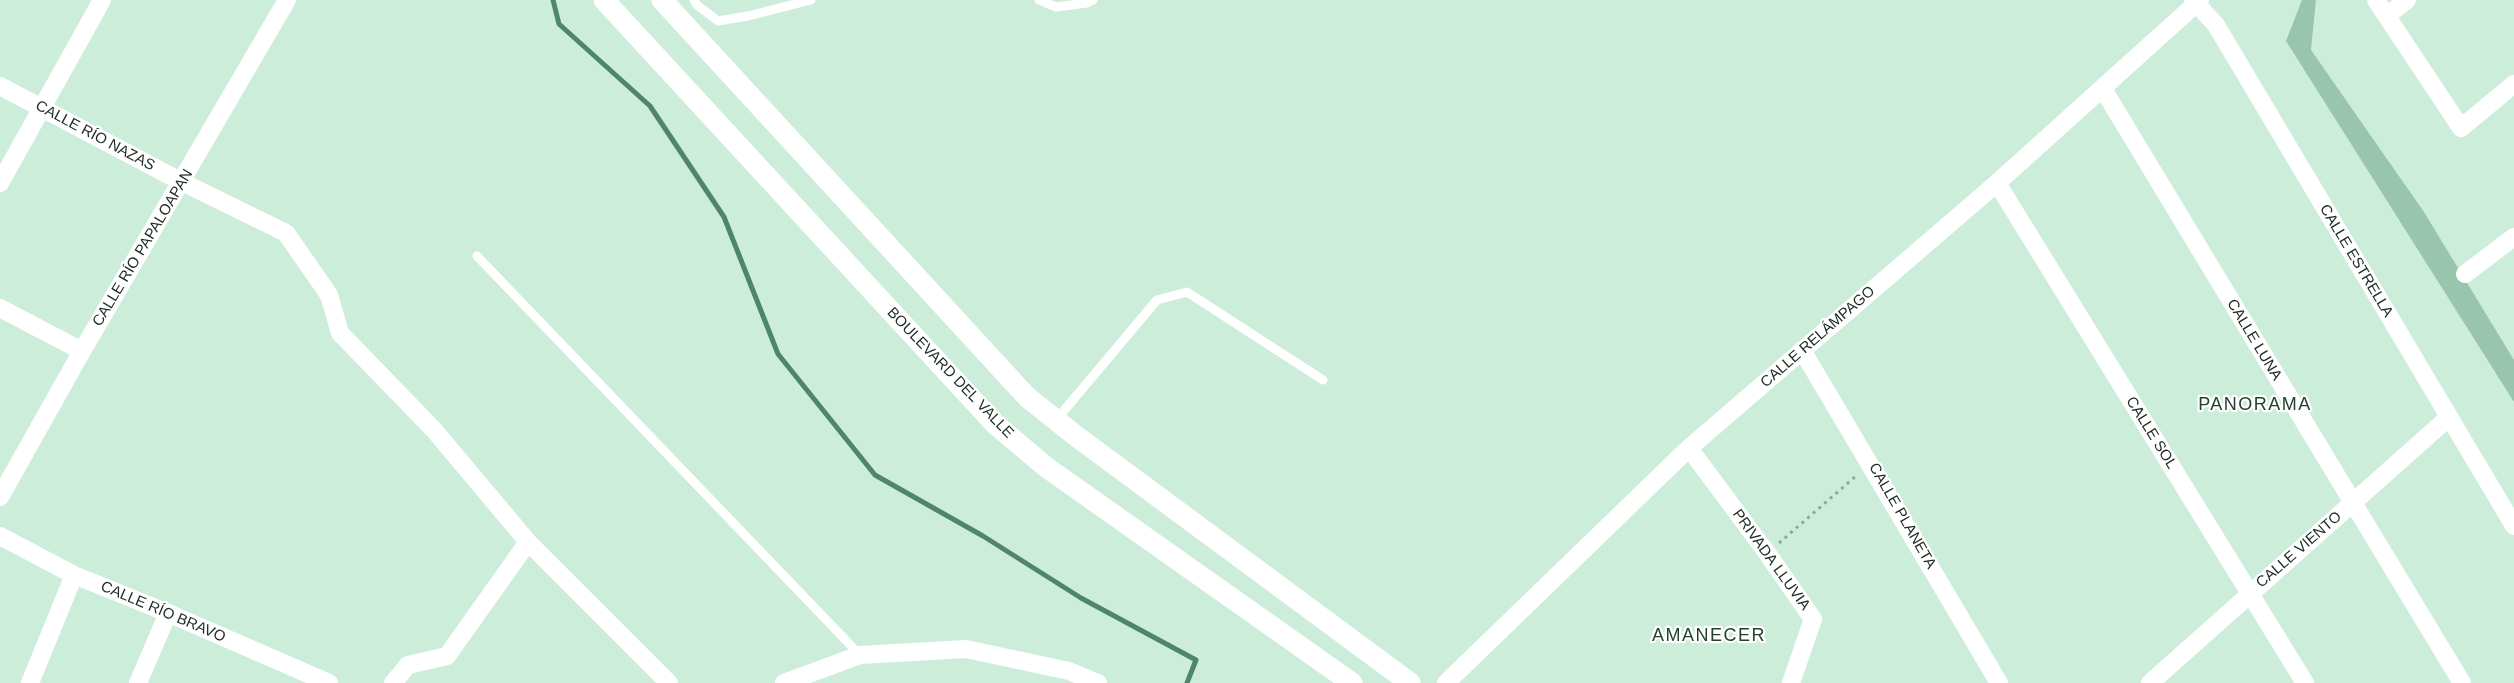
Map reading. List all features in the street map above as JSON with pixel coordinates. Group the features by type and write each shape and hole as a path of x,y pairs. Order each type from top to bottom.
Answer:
{"street":[{"path":"0,183 102,0"},
{"name":"CALLE RÍO PAPALOAPAN","path":"0,497 82,351 287,0"},
{"name":"BOULEVARD DEL VALLE","path":"604,0 995,424 1046,467 1352,683"},
{"path":"662,0 1027,397 1407,682"},
{"path":"2376,0 2461,128 2514,84"},
{"path":"2388,15 2407,0"},
{"name":"CALLE RELÁMPAGO","path":"1446,683 1689,448 1997,183 2103,89 2196,1"},
{"name":"CALLE ESTRELLA","path":"2196,1 2216,25 2514,526"},
{"name":"CALLE RÍO NAZAS","path":"0,86 182,182 286,233 328,295 340,333 434,430 528,542"},
{"name":"CALLE LUNA","path":"2103,89 2462,683"},
{"name":"CALLE SOL","path":"1997,183 2305,683"},
{"path":"2465,274 2511,245"},
{"path":"0,308 82,351"},
{"name":"CALLE PLANETA","path":"1802,350 1871,463 1999,683"},
{"name":"CALLE VIENTO","path":"2150,683 2448,418"},
{"name":"PRIVADA LLUVIA","path":"1689,448 1767,553 1812,619 1791,683"},
{"name":"CALLE RÍO BRAVO","path":"0,536 74,575 168,613 328,683"},
{"path":"393,683 408,665 447,656 528,542 669,683"},
{"path":"30,683 74,575"},
{"path":"138,683 168,613"},
{"path":"784,683 860,655 966,649 1069,671 1098,683"}],"lane":[{"path":"694,0 696,5 718,21 811,0"},
{"path":"1039,0 1056,7 1087,3 1093,0"},
{"path":"477,256 860,655"},
{"path":"1056,420 1157,300 1186,292 1323,380"}],"path":[{"path":"1767,553 1871,463"}],"green space":[{"path":"2302,0 2316,0 2311,50 2424,212 2514,360 2514,402 2286,41"}],"waterway":[{"path":"553,0 559,24 650,106 724,217 778,354 875,475 983,536 1081,598 1196,660 1187,683"}],"district":[{"name":"PANORAMA","path":"2255,405"},
{"name":"AMANECER","path":"1709,636"}]}
